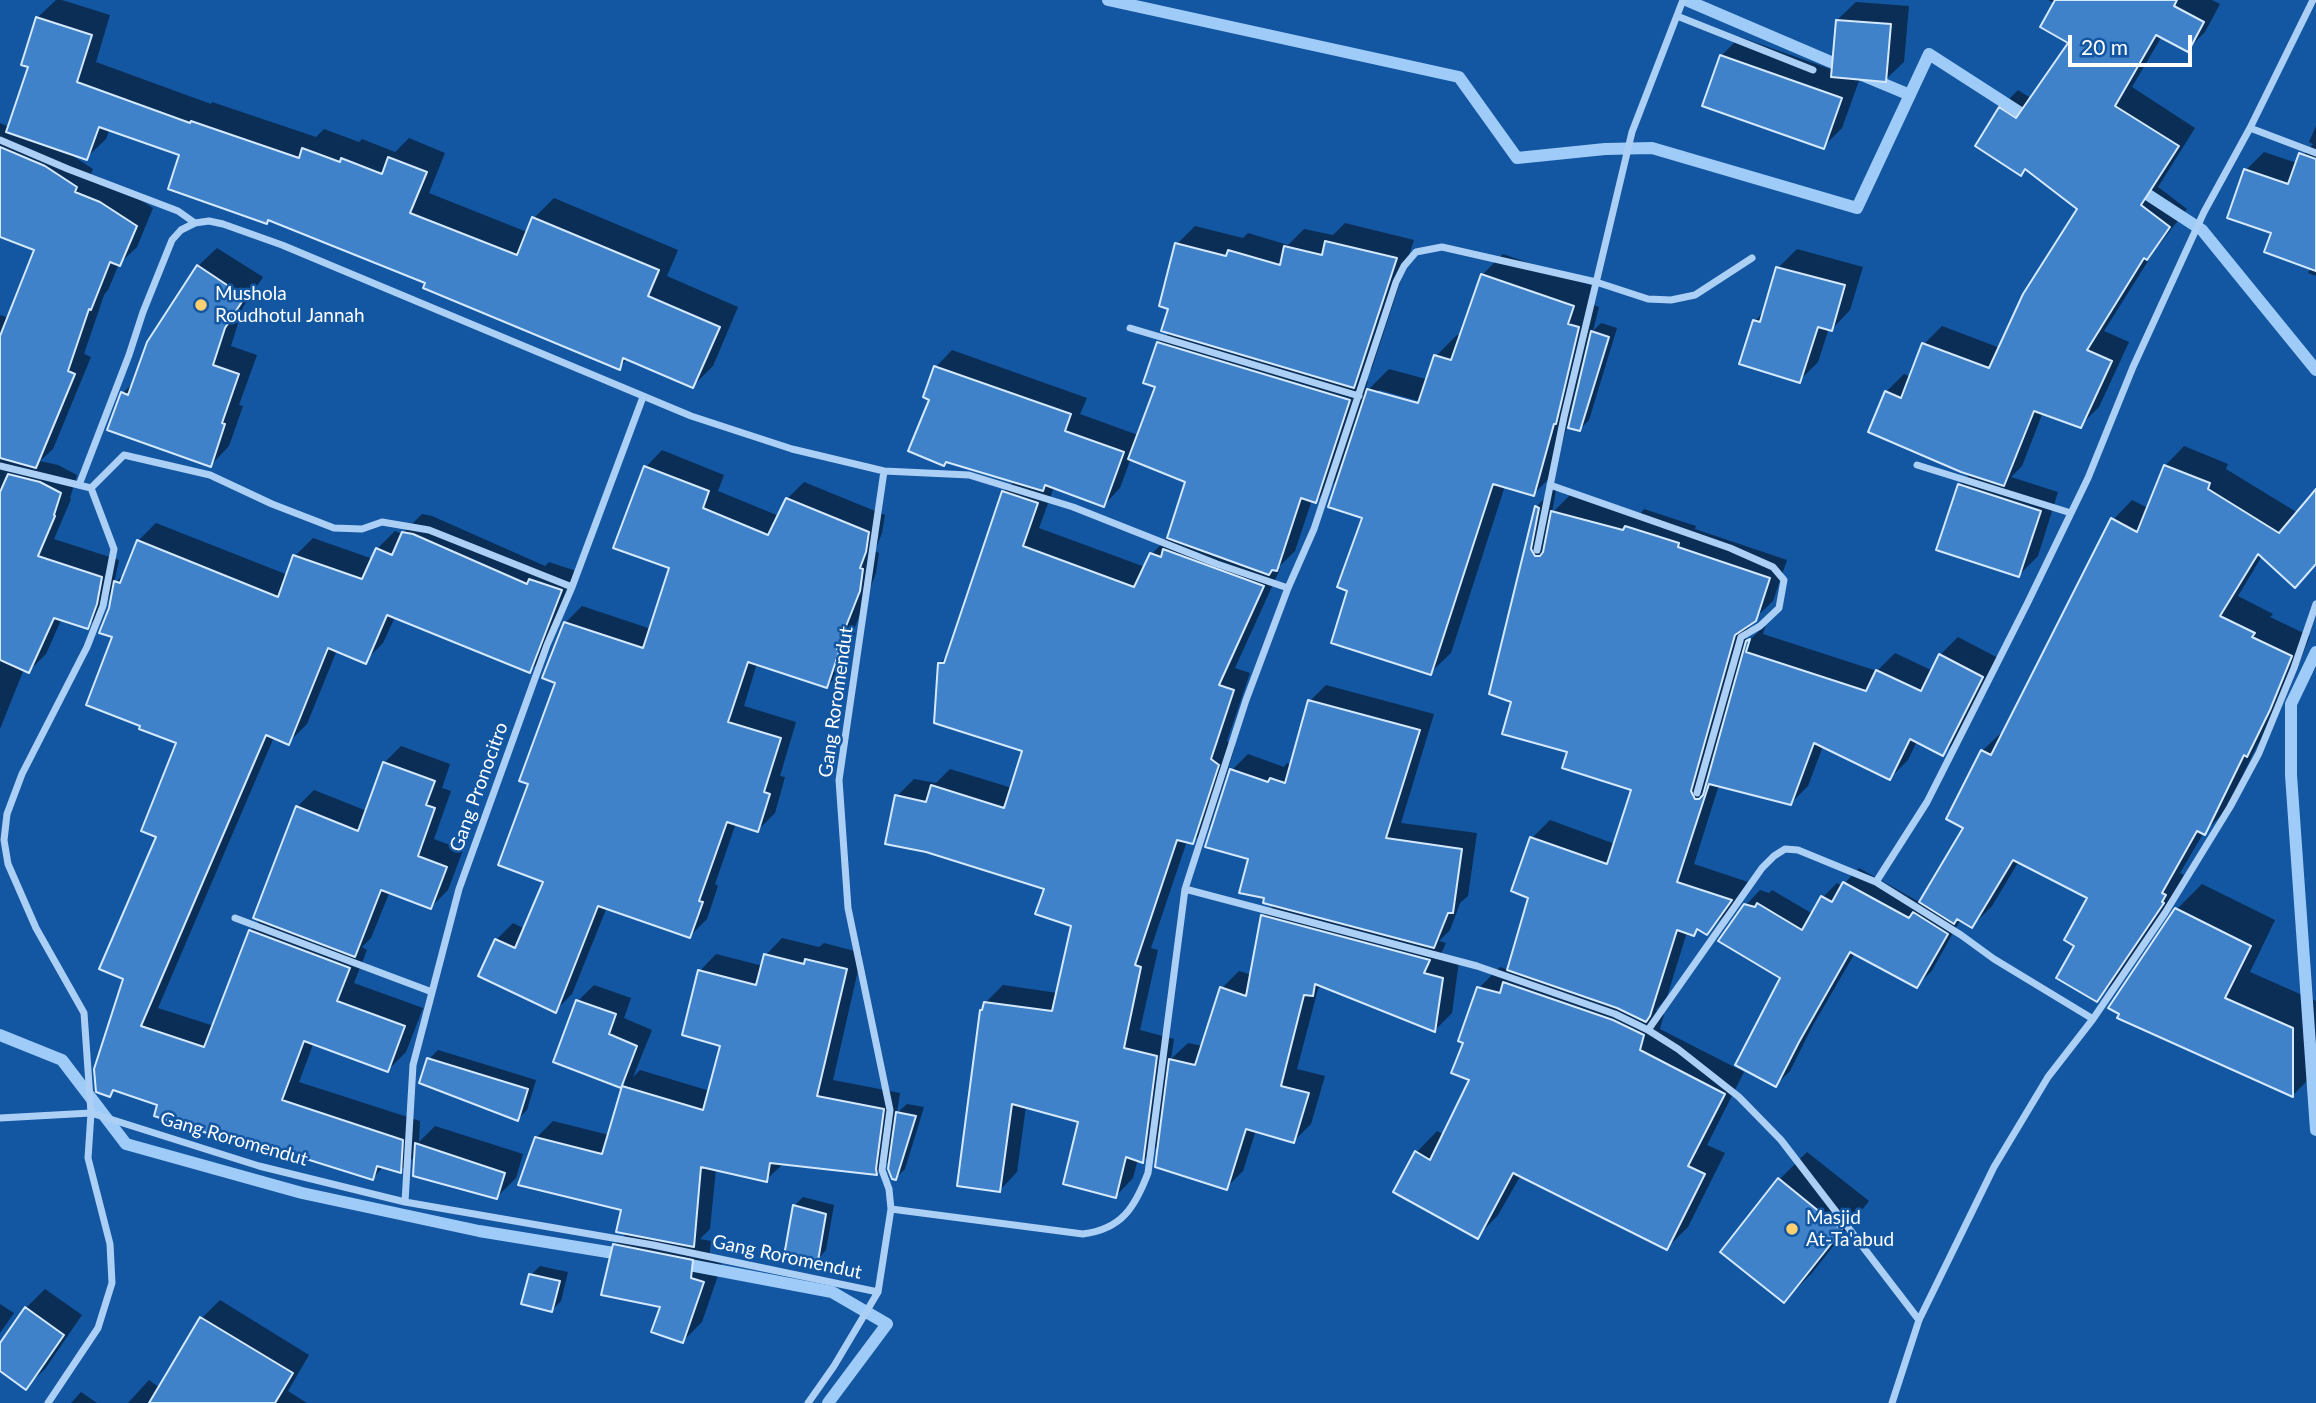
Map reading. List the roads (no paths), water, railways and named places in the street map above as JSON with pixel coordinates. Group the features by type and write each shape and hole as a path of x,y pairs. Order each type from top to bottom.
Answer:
{"street":[{"path":"1537,550 1632,132 1683,0"},
{"path":"1876,882 1927,802 2071,513 2204,212 2250,128 2313,0"},
{"path":"1678,13 1813,70"},
{"path":"2250,128 2316,153"},
{"path":"0,140 178,211 195,223"},
{"path":"79,485 172,240 181,230 195,223 209,222 223,224 282,245 691,416 792,449 884,471 969,475 1073,507 1216,564 1288,588"},
{"path":"891,1209 1083,1234 1098,1232 1118,1223 1131,1209 1148,1173 1185,889 1245,700 1314,529 1396,282 1404,266 1416,252 1442,247 1596,282 1648,299 1671,300 1695,295 1752,258"},
{"path":"1130,328 1359,396"},
{"name":"Gang Pronocitro","path":"405,1202 413,1065 459,889 547,645 572,587 643,397"},
{"path":"91,488 124,455 211,475 272,504 334,528 362,529 382,522 429,530 572,587"},
{"path":"0,466 91,488"},
{"path":"1917,466 2071,513"},
{"name":"Gang Roromendut","path":"0,1118 91,1114 259,1166 405,1202 653,1245 878,1292 891,1209 889,1189 881,1170 890,1110 848,908 839,780 884,471"},
{"path":"1550,485 1730,548 1773,567 1784,580 1779,608 1760,626 1741,637 1697,793"},
{"path":"48,1403 98,1328 112,1283 110,1244 88,1158 91,1114 84,1013 37,928 8,864 4,840 7,814 22,774 87,646 103,606 114,549 91,488"},
{"path":"1892,1403 1919,1320 1994,1167 2048,1077 2093,1019 2165,913 2230,807 2259,753 2294,668 2316,604"},
{"path":"1648,1030 1762,868 1785,849 1798,850 1876,882 1994,959 2093,1019"},
{"path":"1185,889 1477,966 1615,1014 1648,1030 1678,1049 1739,1097 1781,1140 1919,1320"},
{"path":"235,918 432,992"},
{"path":"808,1403 834,1366 878,1292"}],"waterway":[{"path":"1108,0 1459,77 1517,158 1605,149 1652,148 1857,208 1929,54 2033,121"},
{"path":"1686,0 1845,68"},
{"path":"1862,75 1910,95"},
{"path":"2133,185 2202,230 2316,370"},
{"path":"2316,652 2291,704 2291,775 2316,1130"},
{"path":"0,1035 62,1060 126,1144 302,1193 479,1231 626,1255"},
{"path":"679,1263 832,1292 887,1324 828,1403"}],"place":[{"name":"Mushola Roudhotul Jannah","path":"201,305"},
{"name":"Masjid At-Ta'abud","path":"1792,1229"}]}
